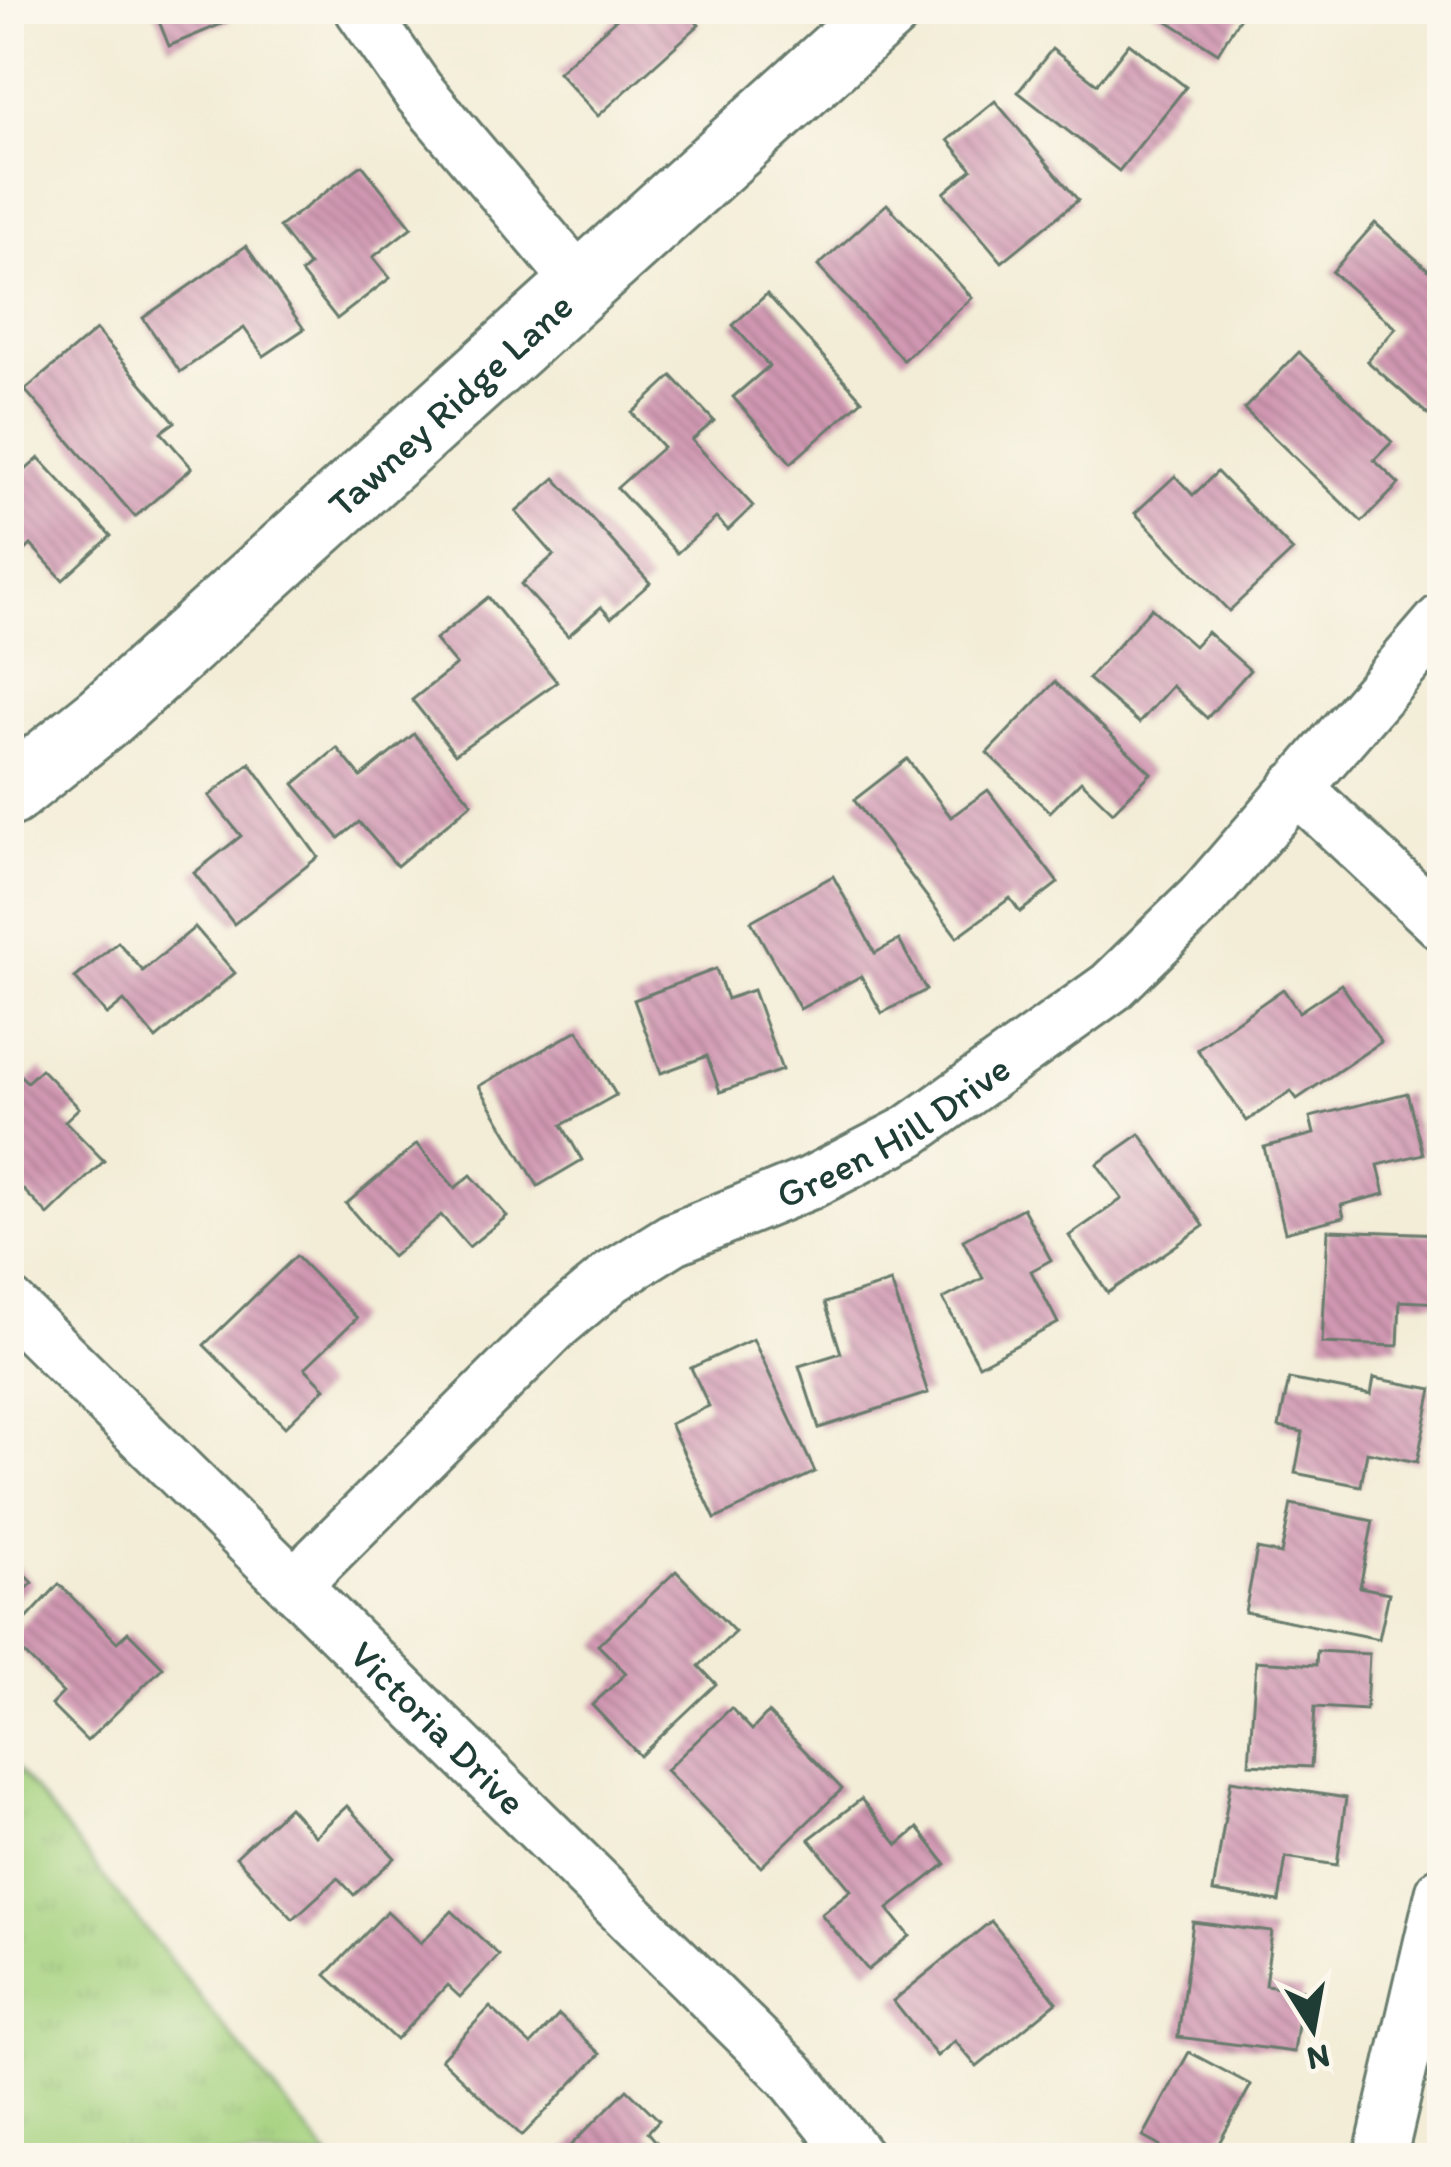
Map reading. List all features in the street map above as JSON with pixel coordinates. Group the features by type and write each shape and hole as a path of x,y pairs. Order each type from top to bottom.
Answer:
{"street":[{"path":"361,9 418,92 582,285"},
{"name":"Tawney Ridge Lane","path":"9,794 106,716 887,9"},
{"name":"Green Hill Drive","path":"295,1584 556,1324 612,1277 674,1239 810,1183 910,1131 1003,1070 1111,987 1202,899 1442,620"},
{"path":"1296,788 1442,924"},
{"name":"Victoria Drive","path":"9,1304 791,2074 858,2158"},
{"path":"1381,2158 1442,1892"}],"green space":[{"path":"9,1759 329,2158 9,2158"}],"building":[{"path":"154,9 226,9 231,20 169,46"},
{"path":"627,9 684,9 699,25 598,116 558,72"},
{"path":"1149,9 1245,9 1218,53"},
{"path":"1129,43 1186,87 1119,171 1018,92 1052,49 1097,84"},
{"path":"995,101 1078,200 1002,262 944,193 972,169 948,140"},
{"path":"362,165 412,227 373,257 390,278 337,319 301,273 309,266 279,227"},
{"path":"887,204 972,298 903,360 818,266"},
{"path":"1375,223 1442,282 1442,427 1367,361 1396,328 1332,272"},
{"path":"246,246 304,329 264,356 244,328 180,372 143,318"},
{"path":"767,294 862,400 791,463 733,397 769,366 733,325"},
{"path":"96,330 175,422 161,432 192,468 135,517 25,390"},
{"path":"1299,352 1392,442 1374,460 1399,484 1362,522 1244,409"},
{"path":"672,376 714,421 692,440 753,506 728,530 716,518 677,553 617,488 663,447 632,413"},
{"path":"39,458 111,536 63,580 31,545 9,566 9,485"},
{"path":"1217,472 1293,551 1229,611 1135,513 1175,476 1193,495"},
{"path":"555,478 650,583 611,618 601,607 568,636 521,584 554,555 516,512"},
{"path":"488,597 557,682 455,754 412,700 456,665 435,640"},
{"path":"1151,608 1194,646 1207,632 1250,670 1207,718 1172,686 1139,723 1088,679"},
{"path":"1055,682 1151,773 1113,812 1081,781 1050,812 987,753"},
{"path":"414,734 472,803 397,866 359,822 339,838 294,784 337,748 361,777"},
{"path":"907,759 951,817 988,790 1058,883 1020,912 1010,898 957,937 854,800"},
{"path":"250,763 318,857 234,924 194,873 241,836 209,796"},
{"path":"833,876 875,953 899,940 926,990 882,1013 861,976 800,1009 751,921"},
{"path":"195,927 235,973 156,1039 124,1001 107,1015 75,978 118,942 143,971"},
{"path":"716,969 727,999 753,990 782,1070 720,1092 707,1056 661,1073 634,1000"},
{"path":"1341,984 1381,1042 1297,1099 1291,1091 1247,1121 1197,1049 1283,989 1299,1012"},
{"path":"578,1030 616,1095 562,1125 582,1160 538,1186 479,1086"},
{"path":"9,1064 27,1082 41,1069 79,1108 65,1121 104,1161 48,1215 9,1175"},
{"path":"1407,1093 1423,1154 1378,1165 1385,1194 1341,1205 1344,1217 1285,1232 1264,1147 1314,1134 1310,1117"},
{"path":"1140,1134 1204,1226 1108,1293 1069,1236 1122,1199 1097,1164"},
{"path":"417,1144 455,1188 471,1175 507,1216 469,1247 441,1215 392,1257 346,1204"},
{"path":"1023,1208 1051,1260 1031,1271 1058,1323 979,1365 943,1299 983,1278 963,1240"},
{"path":"1328,1230 1442,1234 1441,1303 1400,1301 1398,1346 1322,1343"},
{"path":"296,1256 357,1318 305,1368 325,1388 285,1427 204,1345"},
{"path":"891,1282 928,1393 819,1428 799,1366 841,1353 825,1303"},
{"path":"753,1339 815,1472 715,1519 670,1424 709,1406 691,1368"},
{"path":"1374,1378 1432,1389 1417,1462 1367,1452 1361,1486 1295,1473 1303,1432 1279,1427 1289,1379 1371,1395"},
{"path":"1291,1504 1373,1521 1360,1587 1389,1593 1379,1639 1245,1612 1257,1549 1281,1554"},
{"path":"9,1557 33,1583 9,1604"},
{"path":"676,1571 735,1632 699,1666 716,1684 640,1756 592,1705 626,1673 598,1645"},
{"path":"59,1584 117,1642 128,1632 163,1667 87,1741 51,1705 63,1693 9,1638"},
{"path":"1317,1651 1369,1654 1366,1710 1315,1707 1311,1767 1249,1764 1256,1661 1316,1665"},
{"path":"731,1708 752,1730 768,1713 842,1789 761,1867 666,1770"},
{"path":"1231,1780 1346,1798 1337,1865 1286,1857 1279,1902 1213,1892"},
{"path":"861,1799 898,1845 918,1828 946,1864 888,1909 910,1936 868,1970 821,1914 851,1890 809,1839"},
{"path":"347,1806 395,1858 354,1895 338,1878 293,1919 236,1857 289,1807 315,1836"},
{"path":"387,1911 421,1943 452,1911 499,1955 460,1997 447,1985 396,2040 326,1975"},
{"path":"991,1921 1057,2002 977,2067 955,2041 937,2056 893,2001"},
{"path":"1193,1922 1272,1932 1265,1985 1303,1990 1294,2052 1178,2037"},
{"path":"490,2007 531,2045 559,2015 600,2054 522,2136 441,2059"},
{"path":"1189,2052 1251,2085 1219,2143 1246,2158 1181,2158 1143,2137"},
{"path":"627,2089 659,2120 648,2132 670,2158 558,2158"}]}
